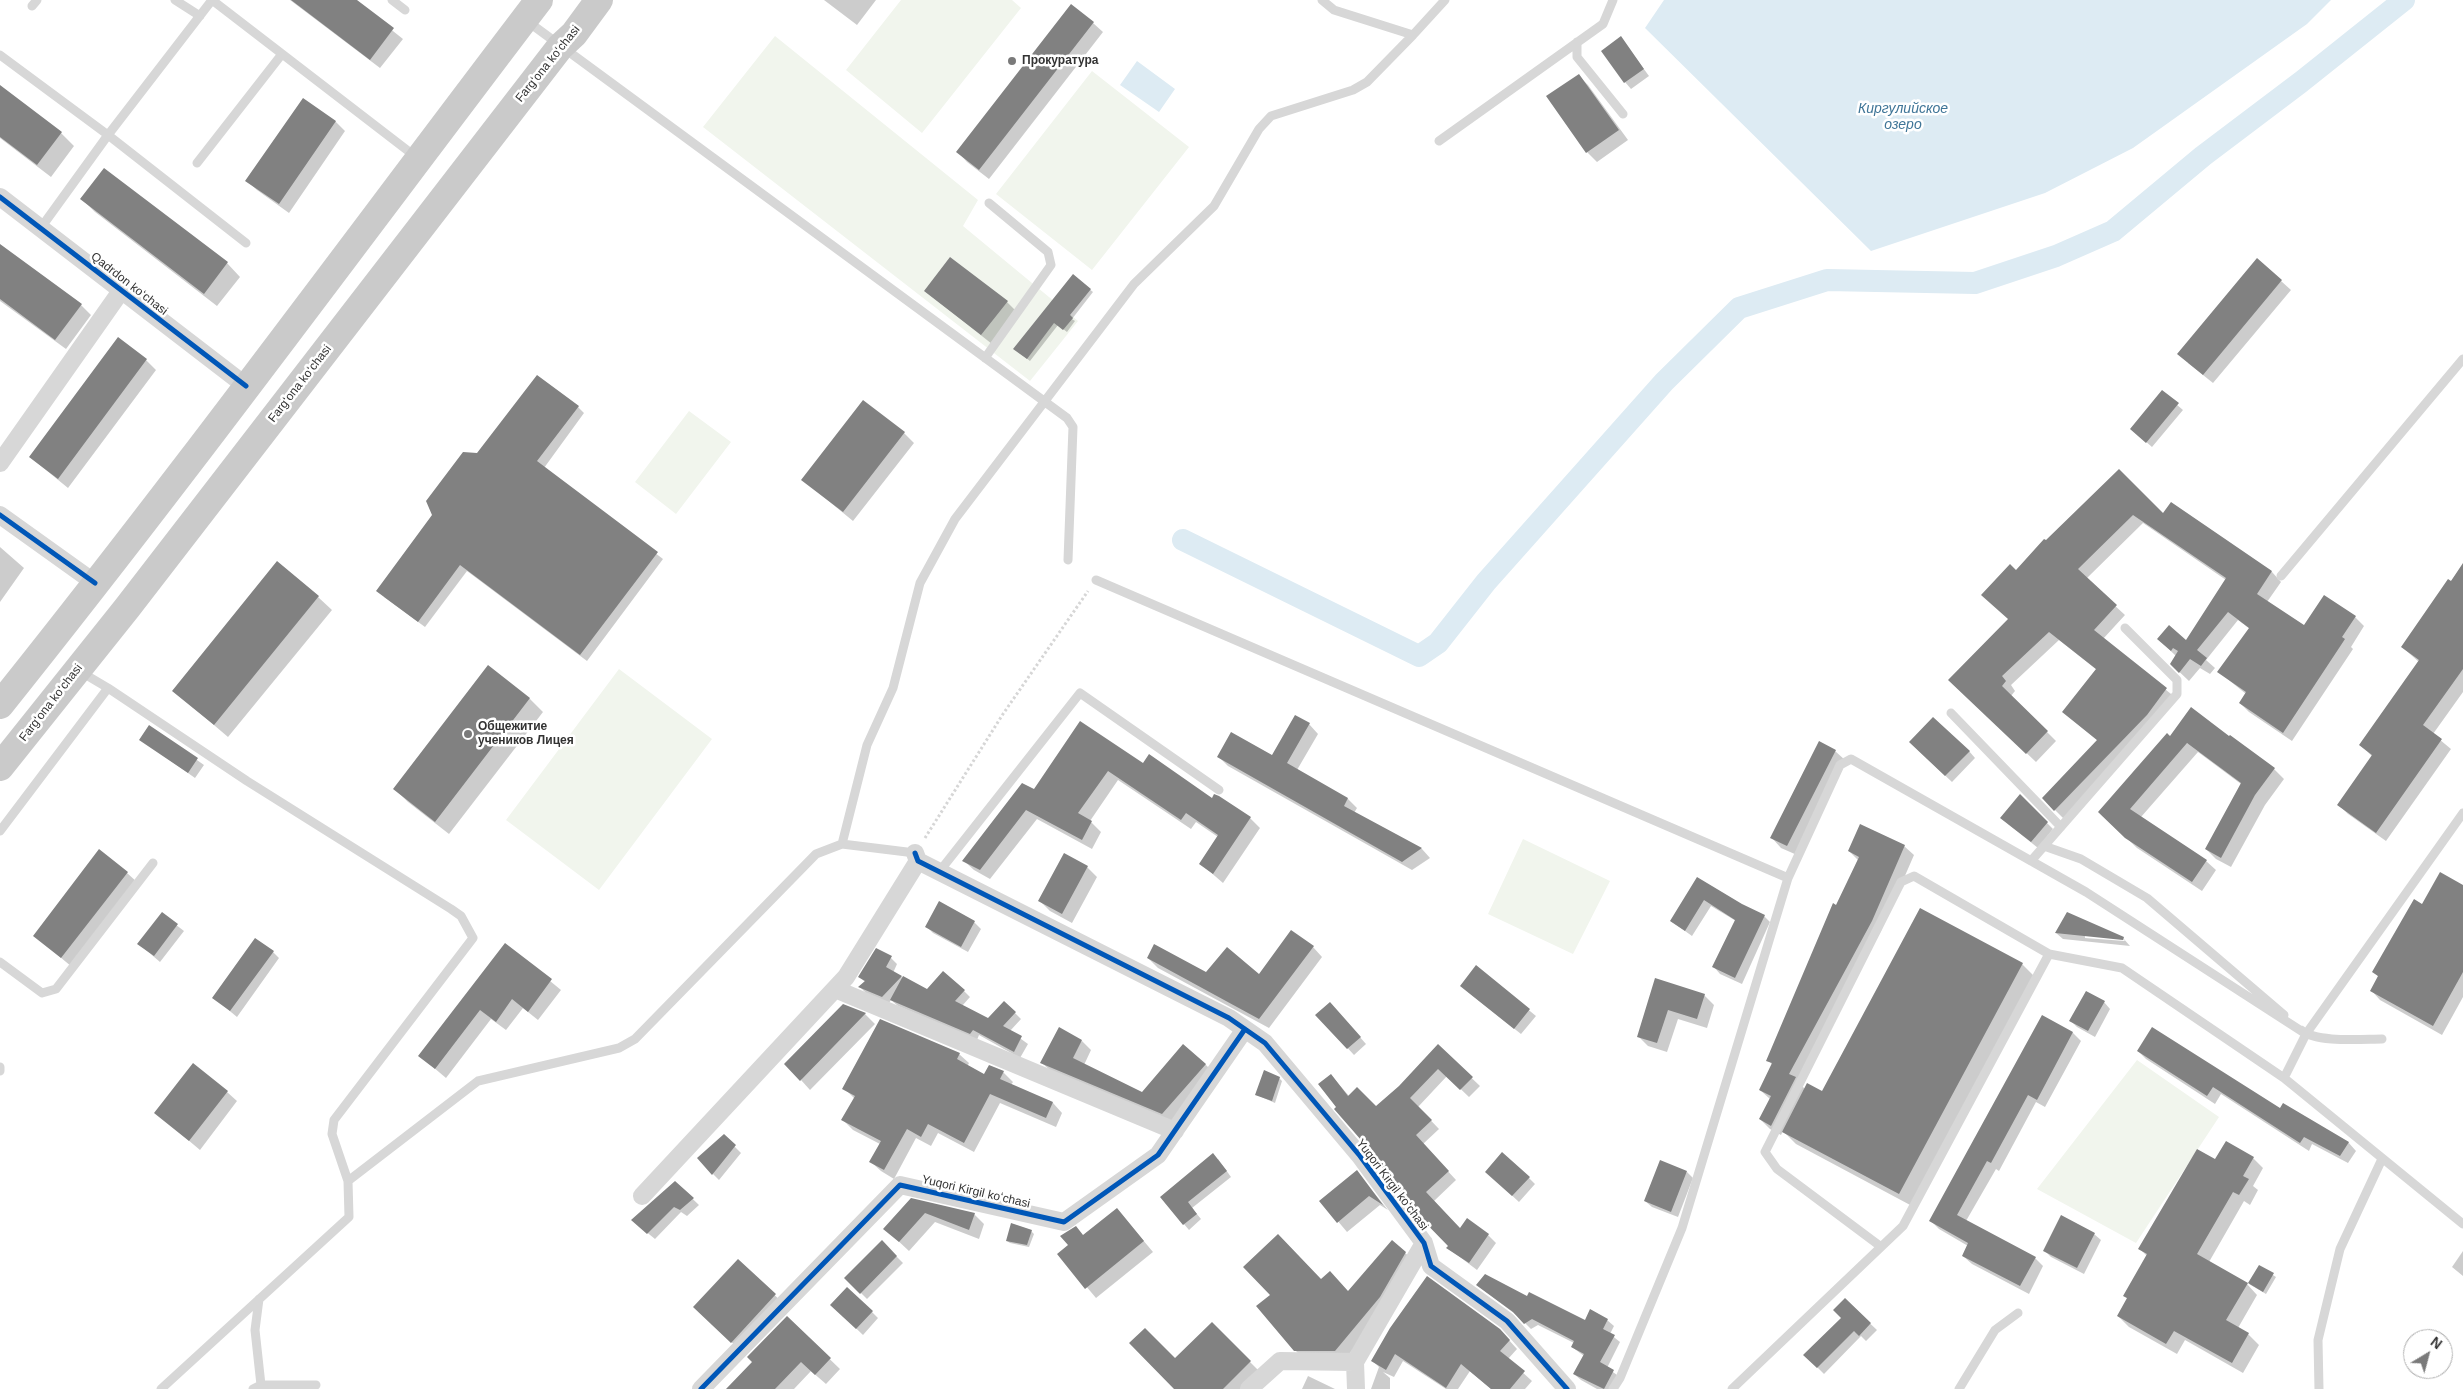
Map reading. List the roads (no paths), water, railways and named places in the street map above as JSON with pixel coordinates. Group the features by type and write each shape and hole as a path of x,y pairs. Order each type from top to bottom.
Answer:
{"main road":[{"name":"Fargʻona koʻchasi","path":"0,767 127,608 560,47 574,34 599,0"},
{"path":"0,705 176,482 246,386 532,10"}],"street":[{"name":"Qadrdon koʻchasi","path":"0,197 246,386"},
{"path":"0,463 122,291"},
{"path":"0,515 95,583"},
{"path":"642,1196 846,977 917,857"},
{"name":"Yuqori Kirgil koʻchasi","path":"917,857 939,872 1229,1018 1265,1043 1360,1156 1424,1243 1431,1266 1507,1321 1567,1389"},
{"path":"836,989 1175,1131"},
{"name":"Yuqori Kirgil koʻchasi","path":"701,1389 900,1185 1064,1222 1158,1155 1245,1029"},
{"path":"1356,1389 1355,1362 1424,1243"},
{"path":"1249,1389 1280,1361 1355,1362"}],"lane":[{"path":"175,0 200,16"},
{"path":"40,229 108,135 212,0 418,158"},
{"path":"392,0 405,10"},
{"path":"1322,0 1334,10 1413,35"},
{"path":"842,844 867,745 893,688 920,582 955,519 1134,284 1214,206 1259,129 1271,116 1353,90 1367,82 1445,0"},
{"path":"1439,142 1603,24 1613,0"},
{"path":"532,10 560,47 1067,418 1073,427 1068,560"},
{"path":"1576,42 1578,56 1623,114"},
{"path":"197,163 282,54"},
{"path":"0,55 108,135 246,244"},
{"path":"985,358 1051,266 1048,252 989,203"},
{"path":"2281,576 2463,359"},
{"path":"1096,580 1788,878"},
{"path":"2031,861 2177,694 2176,680 2125,628"},
{"path":"76,670 108,688 248,781 451,909 461,916 473,938 334,1120 332,1134 348,1181 349,1217 161,1389"},
{"path":"0,831 108,688"},
{"path":"939,872 1080,693 1219,790"},
{"path":"1951,713 2061,827"},
{"path":"1613,1389 1620,1378 1682,1228 1788,878 1840,765 1851,759 2086,892 2306,1034 2330,1038 2382,1039"},
{"path":"2284,1078 2306,1034 2463,814"},
{"path":"348,1181 478,1081 619,1048 635,1039 816,854 842,844 917,857"},
{"path":"2044,846 2081,859 2147,898 2306,1034"},
{"path":"0,962 42,993 56,990 153,863"},
{"path":"1880,1246 1778,1169 1765,1152 1901,882 1914,876 2049,954 2122,968 2284,1078 2463,1224"},
{"path":"1732,1389 1903,1226 2049,954"},
{"path":"2319,1389 2318,1340 2340,1249 2382,1159"},
{"path":"259,1299 255,1330 257,1387 316,1385"},
{"path":"1958,1389 1995,1330 2018,1313"}],"water":[{"name":"Киргулийское озеро","path":"1664,0 2331,0 2307,24 2133,148 2045,193 1871,251 1645,28"},
{"path":"1137,61 1175,89 1159,112 1120,85"}],"waterway":[{"path":"1183,540 1419,656 1438,643 1486,582 1664,382 1739,308 1827,280 1975,283 2056,256 2113,231 2203,156 2301,82 2404,0"}],"place":[{"name":"Прокуратура","path":"1012,61"},
{"name":"Общежитие учеников Лицея","path":"468,734"}]}
